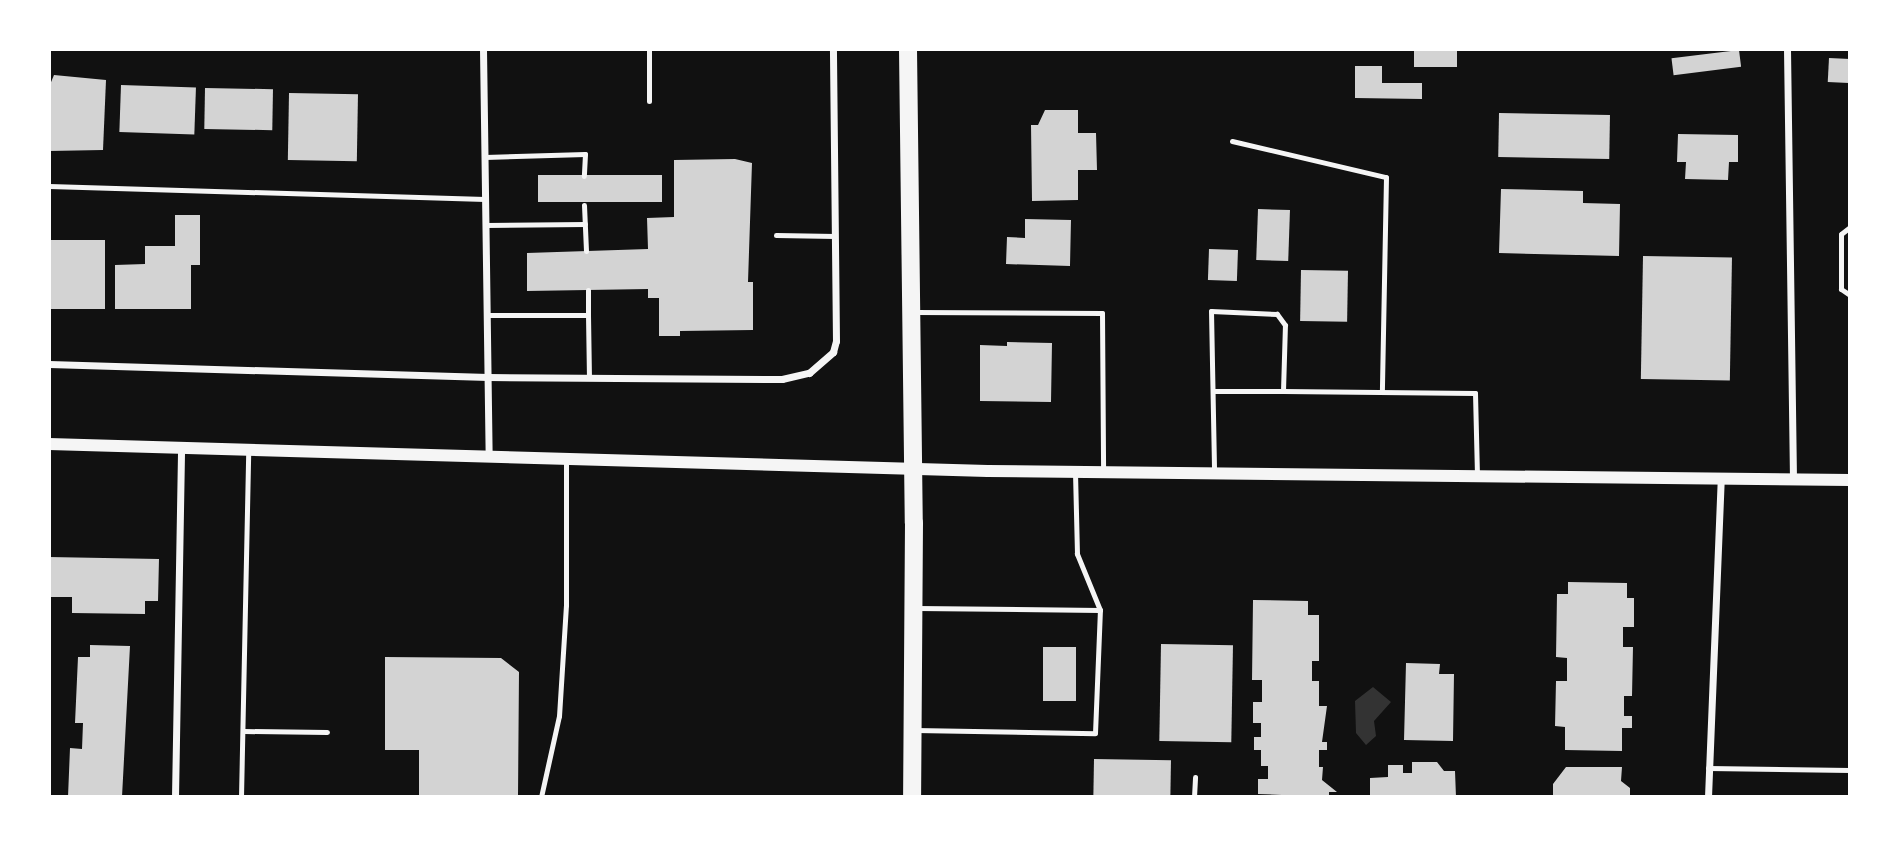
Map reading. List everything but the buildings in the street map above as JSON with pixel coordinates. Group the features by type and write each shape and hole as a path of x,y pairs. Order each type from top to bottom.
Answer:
{"main road":[{"path":"908,49 914,468 912,797"}],"street":[{"path":"483,49 489,457"},
{"path":"49,364 488,377 782,379 808,373 833,352 835,341 833,49"},
{"path":"1787,49 1794,478"},
{"path":"49,444 1075,472 1850,480"},
{"path":"175,797 181,448"},
{"path":"1708,797 1721,478"}],"lane":[{"path":"649,49 649,101"},
{"path":"1232,141 1386,177 1382,392"},
{"path":"485,157 585,154 584,176"},
{"path":"49,186 485,199"},
{"path":"584,205 586,251"},
{"path":"486,225 585,224"},
{"path":"1850,227 1841,234 1841,289 1850,295"},
{"path":"776,236 835,236"},
{"path":"588,290 589,378"},
{"path":"1214,474 1211,311 1262,310 1277,314 1285,325 1283,391"},
{"path":"911,312 1102,313 1103,472"},
{"path":"487,315 588,315"},
{"path":"1213,391 1475,393 1477,476"},
{"path":"241,797 248,450"},
{"path":"541,797 559,716 566,605 566,459"},
{"path":"912,730 1095,733 1100,610 1077,554 1075,472"},
{"path":"913,608 1100,610"},
{"path":"244,732 327,732"},
{"path":"1708,768 1850,769"},
{"path":"1194,797 1195,777"}],"shaded area":[{"path":"1373,687 1391,702 1374,721 1376,736 1366,745 1356,733 1355,701"}]}
